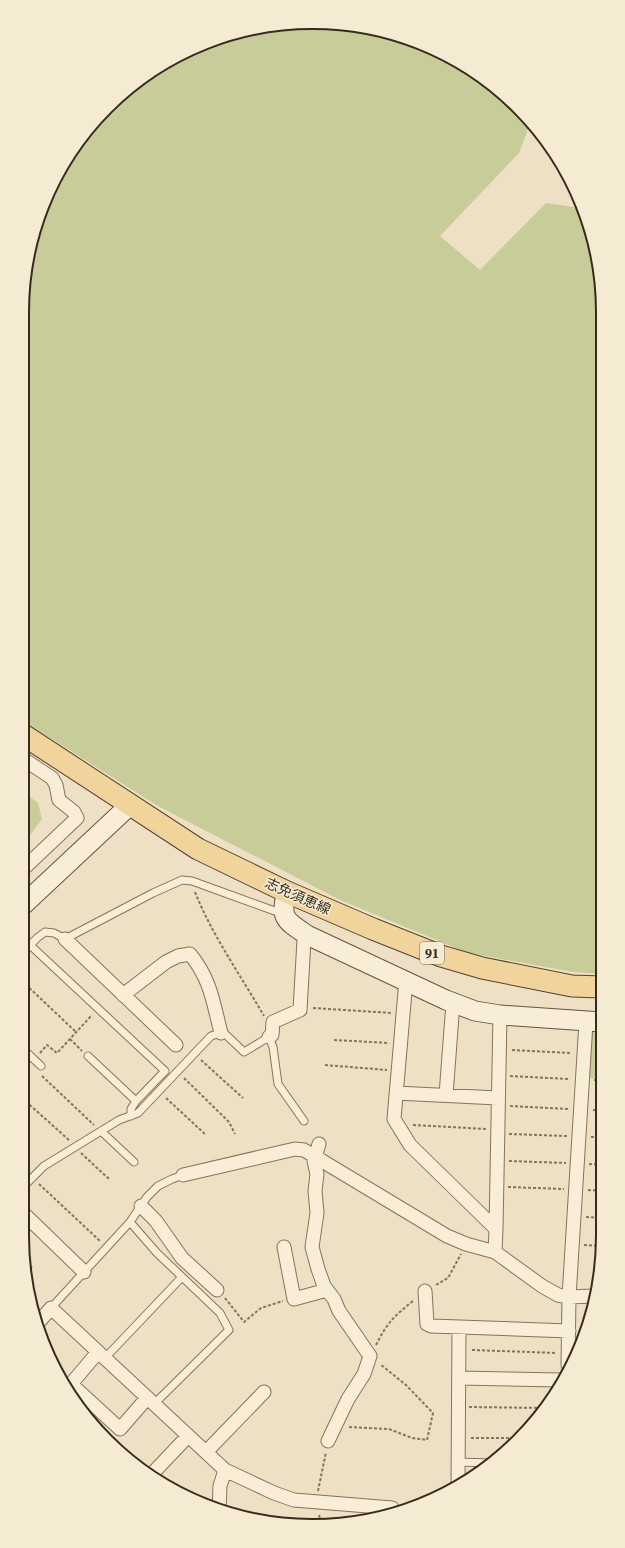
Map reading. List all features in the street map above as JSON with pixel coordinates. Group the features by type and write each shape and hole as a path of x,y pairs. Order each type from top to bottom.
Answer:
{"main road":[{"name":"志免須恵線","path":"29,739 198,848 287,892 441,956 482,968 572,986 596,987"}],"street":[{"path":"29,763 52,778 56,785 59,800 74,812 76,818 29,863"},
{"path":"29,899 130,805"},
{"path":"287,892 283,905 283,914 293,926 307,935 453,1003 475,1010 500,1015 594,1022 584,1054 569,1297 568,1359"},
{"path":"271,1033 273,1022 300,1010 304,940 307,935"},
{"path":"65,939 176,1045"},
{"path":"123,995 166,962 178,956 190,954 199,965 210,989 221,1033"},
{"path":"406,980 394,1119 410,1145 496,1228"},
{"path":"446,1095 453,1003"},
{"path":"495,1252 500,1015"},
{"path":"396,1092 446,1095 498,1102"},
{"path":"183,1175 295,1149 316,1150"},
{"path":"316,1150 325,1164 447,1236 466,1244 495,1252 542,1286 558,1295 569,1297 590,1296"},
{"path":"316,1150 314,1161 317,1174 314,1191 317,1213 312,1247 318,1269 327,1290 370,1356 364,1374 348,1399 328,1441"},
{"path":"141,1206 156,1221 182,1258 217,1290"},
{"path":"29,1219 84,1272"},
{"path":"284,1247 294,1299 327,1290"},
{"path":"425,1291 427,1324 431,1326 569,1330"},
{"path":"41,1316 51,1308 225,1470 274,1493 294,1500 389,1508"},
{"path":"458,1478 459,1327"},
{"path":"71,1384 102,1355"},
{"path":"459,1378 556,1380"},
{"path":"72,1385 120,1429 151,1401"},
{"path":"206,1452 264,1392"},
{"path":"155,1471 188,1436"},
{"path":"220,1504 220,1486 225,1470"}],"lane":[{"path":"131,1116 131,1109 136,1101 164,1071 30,945 46,932 54,933 65,939 182,880 196,883 283,914"},
{"path":"29,1180 44,1166 74,1147 119,1120 138,1113 211,1036 224,1032 244,1052 271,1033"},
{"path":"271,1033 278,1084 304,1121"},
{"path":"88,1056 136,1101"},
{"path":"29,1059 31,1062 41,1066"},
{"path":"101,1131 134,1162"},
{"path":"51,1308 130,1222 147,1197 158,1186 183,1175"},
{"path":"130,1222 157,1254 220,1313 228,1330 151,1401"},
{"path":"102,1355 182,1277"},
{"path":"458,1462 481,1463"}],"path":[{"path":"196,883 195,891 200,904 271,1033"},
{"path":"29,988 76,1032"},
{"path":"300,1007 403,1014"},
{"path":"98,1008 57,1053 47,1045 31,1062 101,1131"},
{"path":"70,1039 88,1056"},
{"path":"334,1040 401,1044"},
{"path":"500,1049 584,1054"},
{"path":"195,1054 243,1098"},
{"path":"325,1065 398,1071"},
{"path":"177,1072 229,1122 236,1134"},
{"path":"499,1075 583,1080"},
{"path":"159,1091 206,1135"},
{"path":"498,1102 581,1110"},
{"path":"29,1104 109,1179"},
{"path":"397,1124 498,1132 579,1136"},
{"path":"498,1160 578,1163"},
{"path":"32,1177 107,1247"},
{"path":"497,1186 596,1191"},
{"path":"574,1217 596,1218"},
{"path":"573,1244 595,1246"},
{"path":"217,1290 234,1308 244,1322 260,1308 294,1299"},
{"path":"459,1349 568,1359"},
{"path":"334,1426 389,1429 412,1438 428,1440 433,1413 406,1385 370,1356"},
{"path":"458,1407 537,1408"},
{"path":"458,1438 511,1438"},
{"path":"317,1501 328,1441"}],"green space":[{"path":"312,29 350,31 368,34 404,44 438,58 470,77 499,99 528,129 519,153 440,236 480,270 546,203 575,207 581,221 591,257 594,275 596,312 596,974 573,972 468,953 340,900 156,805 29,724 29,312 31,275 34,257 44,221 58,187 67,171 99,126 126,99 140,88 155,77 187,58 221,44 257,34 275,31"},
{"path":"29,796 38,803 42,819 29,837"},
{"path":"590,1031 596,1032 596,1079 586,1078"}]}
